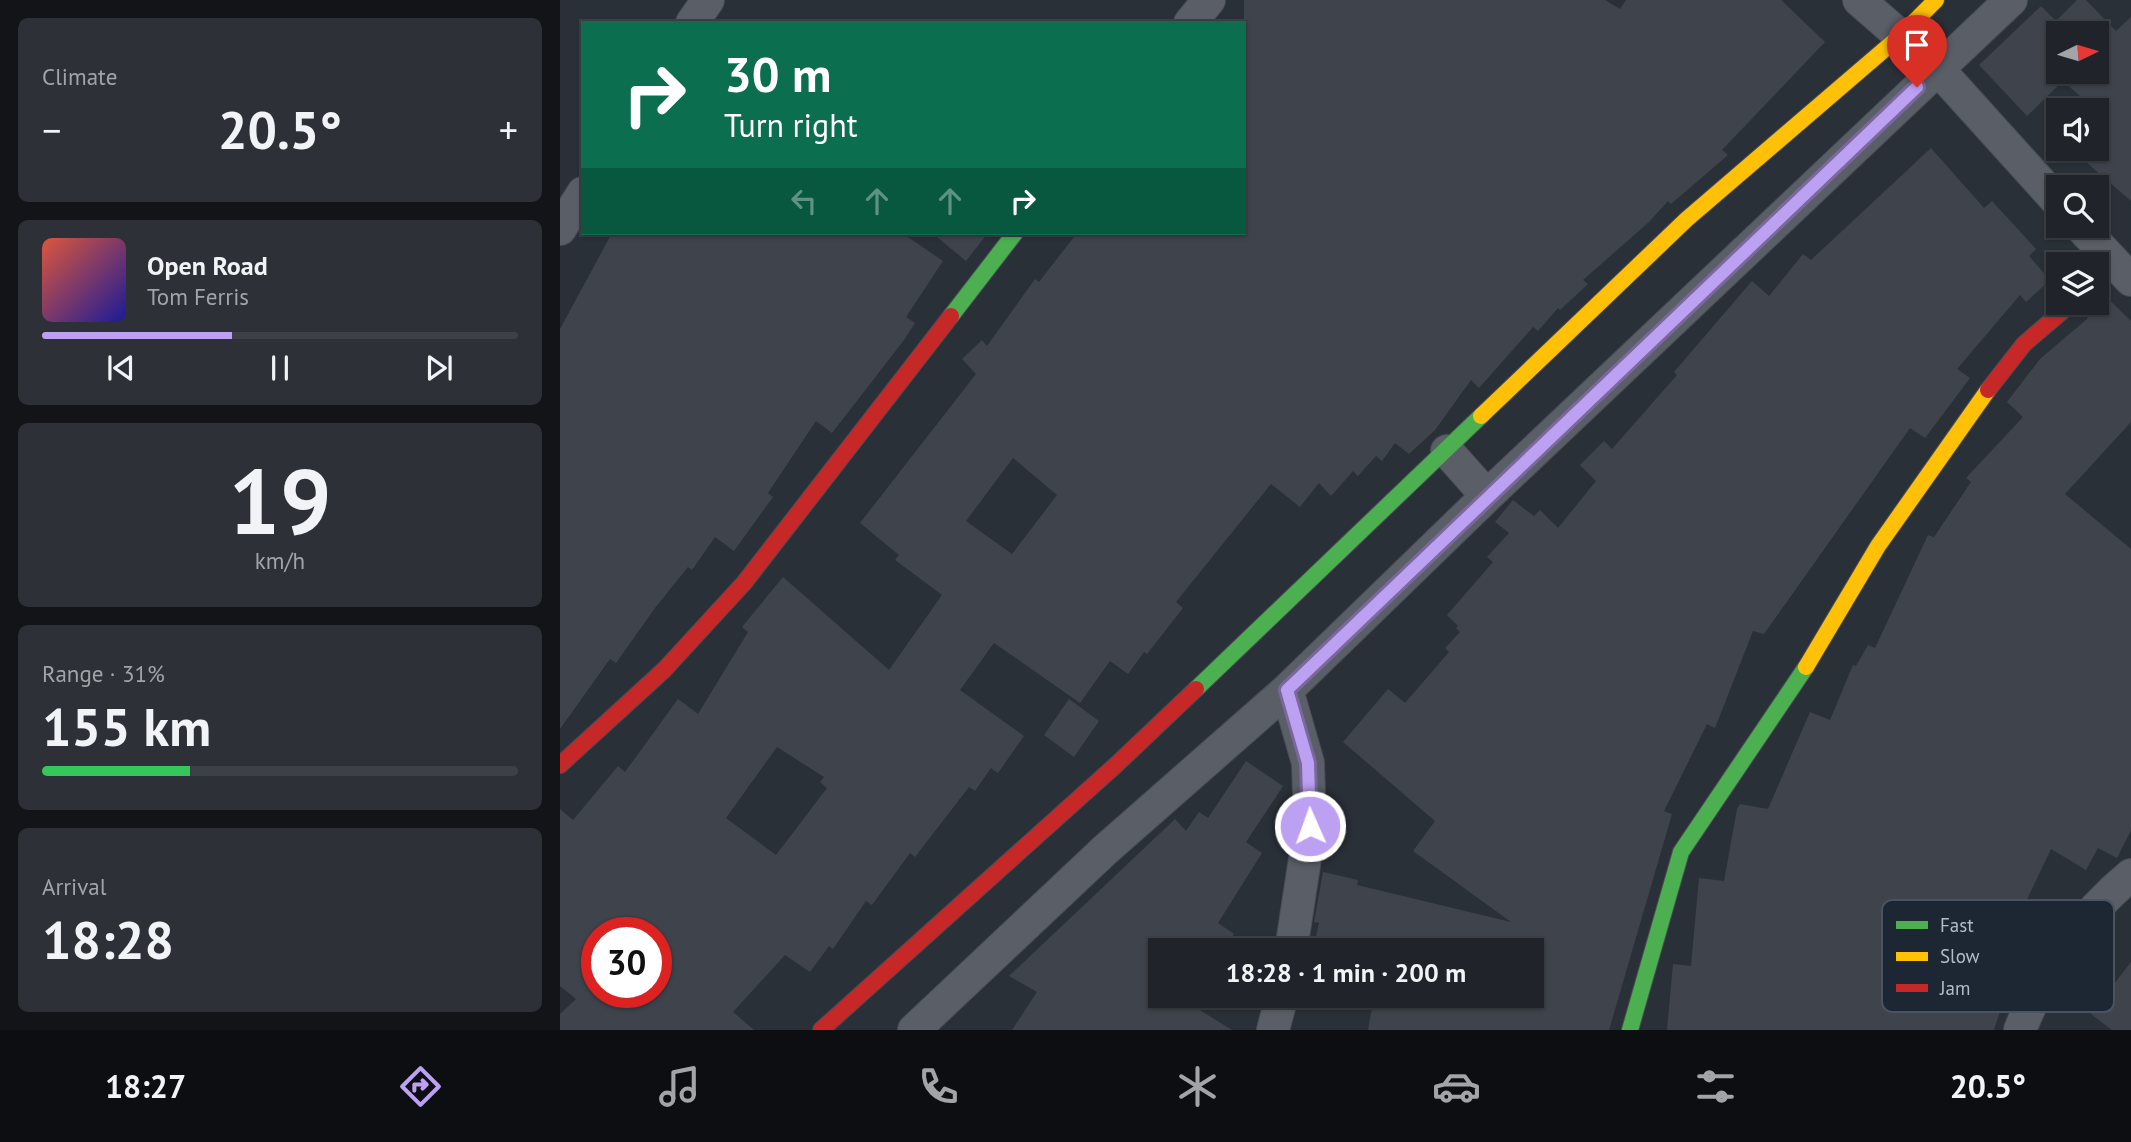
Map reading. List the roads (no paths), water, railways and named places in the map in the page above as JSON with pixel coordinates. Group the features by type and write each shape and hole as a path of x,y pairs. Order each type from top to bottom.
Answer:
{"street":[{"path":"693,21 708,0"},
{"path":"1192,21 1209,0"},
{"path":"1859,0 1937,68 2046,189"},
{"path":"821,1030 1117,764 1687,219 1899,37 1936,0"},
{"path":"914,1030 1105,849 1287,690 1487,496 2011,0"},
{"path":"560,229 581,196"},
{"path":"560,765 664,670 744,583 1012,235"},
{"path":"2088,238 2114,276"},
{"path":"1630,1030 1681,852 1792,690 1878,546 1954,435 2024,344 2058,315"},
{"path":"1447,451 1487,496"},
{"path":"1287,690 1308,763 1310,826 1293,938"},
{"path":"2104,900 2131,875"},
{"path":"1273,1030 1279,1008"},
{"path":"2020,1030 2027,1012"}]}
